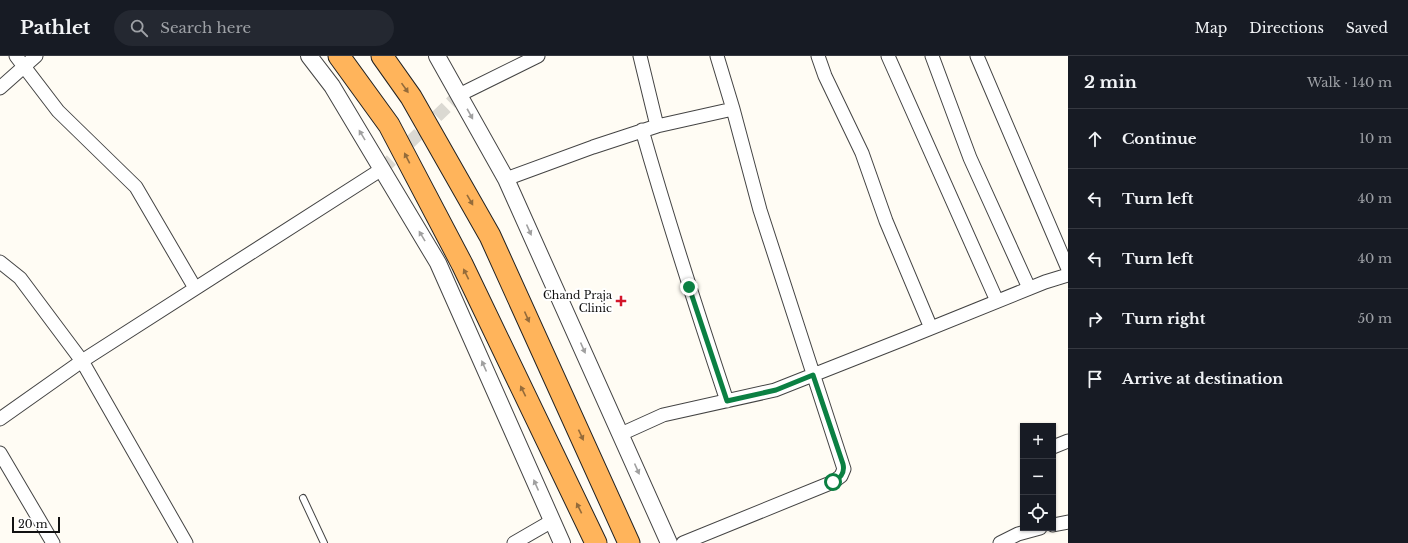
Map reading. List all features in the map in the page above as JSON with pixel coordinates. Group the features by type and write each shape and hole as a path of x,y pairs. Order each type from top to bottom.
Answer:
{"highway":[{"path":"339,56 393,132 462,264 596,543"},
{"path":"382,56 411,96 490,236 629,543"}],"street":[{"path":"0,88 20,61 36,56"},
{"path":"309,56 332,86 438,263 562,543"},
{"path":"437,56 506,179 669,543"},
{"path":"459,95 538,56"},
{"path":"640,56 657,126"},
{"path":"683,543 833,482 841,476 843,472 843,464 760,210 717,56"},
{"path":"818,56 825,76 862,153 886,221 931,328"},
{"path":"888,56 997,302"},
{"path":"932,56 970,158 1029,288"},
{"path":"977,56 1068,269"},
{"path":"20,61 58,111 136,187 196,288"},
{"path":"506,179 642,130 733,109"},
{"path":"642,130 689,287 727,401"},
{"path":"0,419 82,360 382,169"},
{"path":"0,262 20,278 82,360 186,543"},
{"path":"621,434 663,415 776,390 1029,288 1068,275"},
{"path":"1056,446 1068,440"},
{"path":"0,453 53,543"},
{"path":"514,543 552,521"},
{"path":"1056,524 1068,522"},
{"path":"1000,543 1018,534 1029,531"}],"lane":[{"path":"303,498 324,543"}],"tunnel":[{"path":"382,169 459,95"}],"place":[{"name":"Chand Praja Clinic","path":"621,301"}],"route":[{"path":"689,287 727,401 776,390 813,375 844,469 841,476 833,482"}]}
